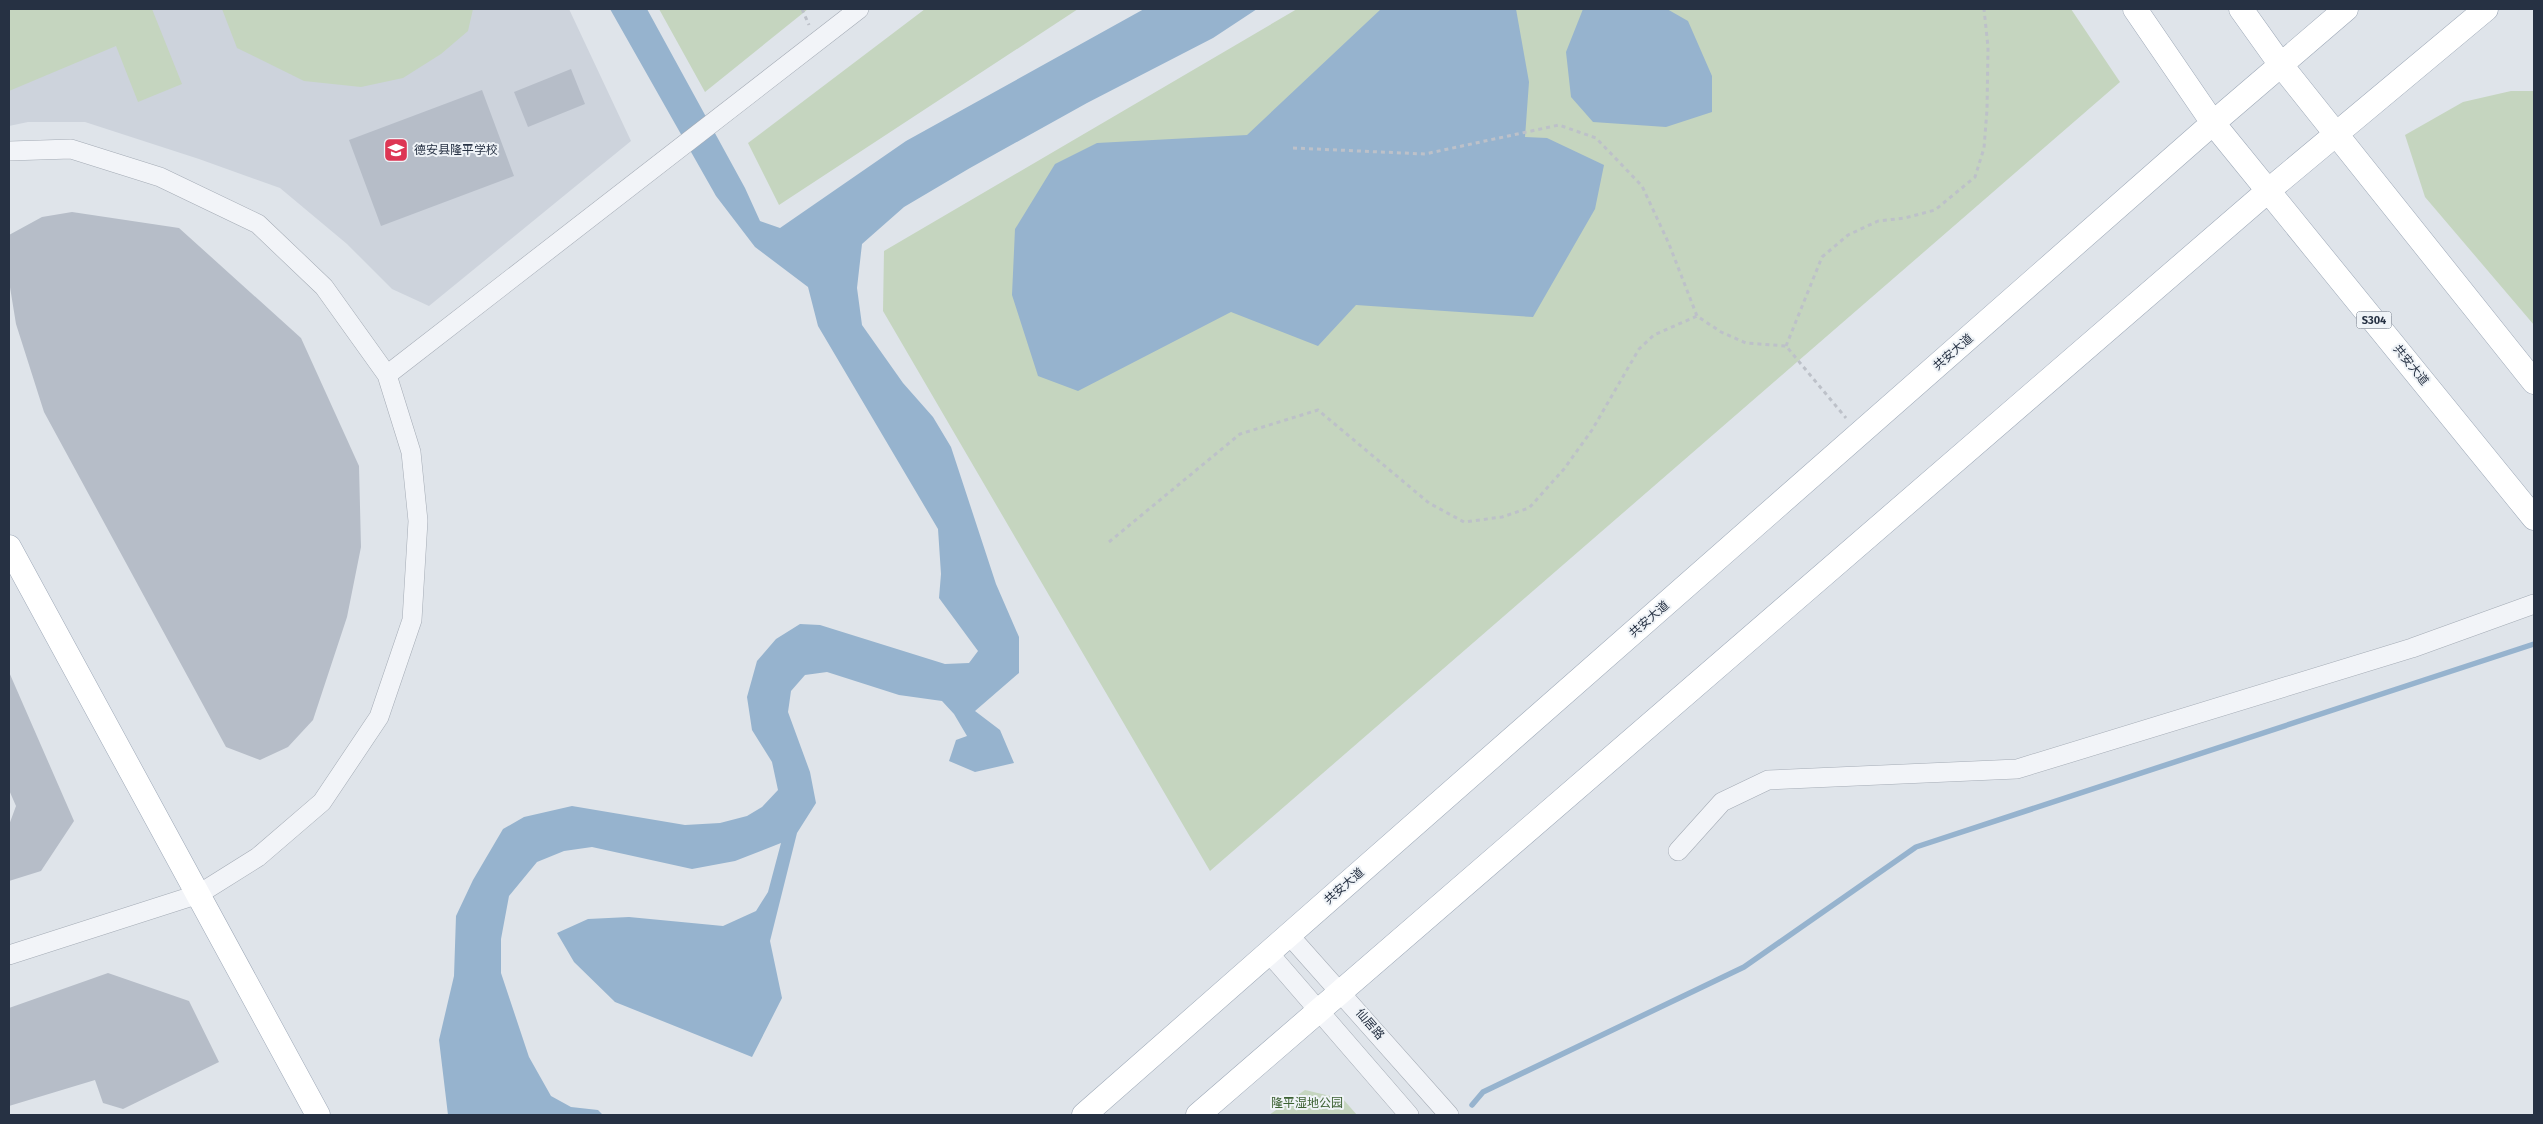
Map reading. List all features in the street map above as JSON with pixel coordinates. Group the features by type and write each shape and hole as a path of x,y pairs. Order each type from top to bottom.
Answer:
{"main road":[{"name":"共安大道","path":"2135,9 2213,123 2534,518"},
{"path":"2242,9 2281,65 2534,382"},
{"name":"共安大道","path":"1084,1115 2213,123 2346,9"},
{"path":"1198,1115 1340,990 2269,190 2486,9"},
{"path":"9,547 318,1115"}],"street":[{"path":"387,375 859,9"},
{"path":"9,151 71,149 160,177 258,224 324,287 387,375 411,452 418,521 412,620 379,717 322,802 258,857 199,894 9,955"},
{"path":"1678,851 1722,802 1768,780 2017,769 2412,648 2534,604"},
{"name":"仙居路","path":"1289,935 1340,990 1449,1115"},
{"path":"1268,952 1409,1115"}],"path":[{"path":"1786,346 1822,257 1848,235 1878,221 1906,218 1935,210 1975,177 1984,148 1987,110 1988,48 1984,9"},
{"path":"1294,148 1425,154 1559,125 1596,138 1642,186 1669,244 1697,316 1721,332 1746,343 1786,346 1860,434"},
{"path":"1109,542 1240,434 1318,410 1429,503 1464,522 1502,517 1529,508 1564,469 1592,430 1639,350 1654,335 1697,316"}],"shaded area":[{"name":"德安县隆平学校","path":"9,9 569,9 631,141 429,306 392,289 347,244 280,188 199,159 85,122 28,122 9,126"}],"green space":[{"path":"9,9 152,9 182,84 138,102 116,46 9,91"},
{"path":"222,9 473,9 468,31 441,54 403,78 361,87 304,81 237,48"},
{"path":"659,9 808,9 705,92"},
{"path":"925,9 1078,9 779,205 748,143"},
{"path":"1297,9 2071,9 2120,82 1210,871 883,311 884,251"},
{"path":"2511,91 2534,91 2534,325 2425,197 2405,135 2463,102"},
{"name":"隆平湿地公园","path":"1305,1090 1343,1099 1357,1115 1269,1115"}],"water":[{"path":"610,9 647,9 745,188 760,221 780,228 906,141 1144,9 1257,9 1213,38 1087,103 904,207 862,244 857,288 862,325 903,383 933,417 951,447 996,584 1019,637 1019,673 975,711 1000,730 1014,763 975,772 949,761 956,740 967,736 954,714 942,701 899,695 827,672 805,675 791,691 788,712 810,772 816,803 797,833 770,941 782,998 752,1057 615,1002 574,962 557,933 588,919 629,917 723,926 756,911 768,892 781,843 735,861 692,869 592,847 564,851 537,862 509,896 501,939 501,973 529,1057 551,1096 571,1107 598,1110 603,1115 448,1115 439,1040 454,976 456,916 473,880 503,829 524,817 572,806 685,825 720,823 747,816 762,807 778,790 772,762 752,730 747,697 757,661 776,639 800,624 820,625 945,664 969,663 978,651 939,598 941,574 938,529 818,326 808,287 755,247 716,196"},
{"path":"1381,9 1516,9 1529,82 1525,137 1547,138 1604,165 1595,209 1533,317 1356,305 1318,346 1231,312 1078,391 1038,376 1012,295 1015,229 1055,164 1097,143 1247,135"},
{"path":"1583,9 1667,9 1688,21 1712,76 1712,112 1666,127 1593,122 1571,97 1566,52"}],"building":[{"path":"571,69 585,104 528,127 514,92"},
{"path":"482,90 514,176 381,226 349,140"},
{"path":"72,212 179,228 301,338 359,466 361,547 347,617 313,720 288,747 260,760 226,747 44,412 16,324 9,281 9,235 42,217"},
{"path":"9,672 74,821 41,871 9,881 9,825 16,806 9,790"},
{"path":"108,973 189,1001 219,1062 123,1109 103,1103 95,1080 9,1106 9,1008"}],"waterway":[{"path":"1472,1105 1483,1092 1744,967 1916,847 2534,644"}],"place":[{"name":"德安县隆平学校","path":"396,150"}]}
